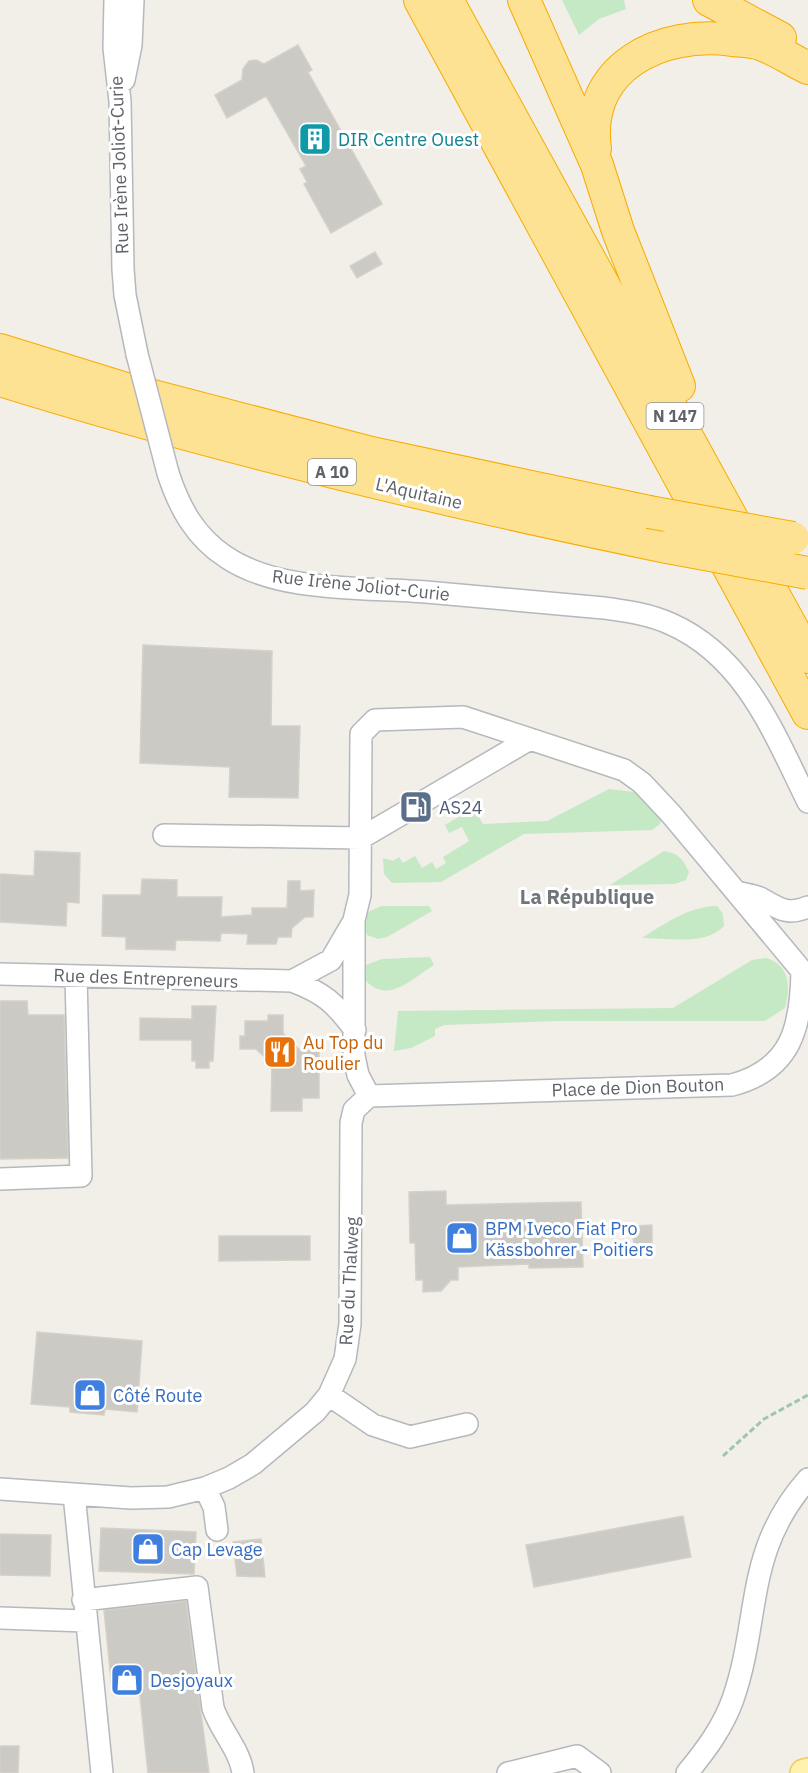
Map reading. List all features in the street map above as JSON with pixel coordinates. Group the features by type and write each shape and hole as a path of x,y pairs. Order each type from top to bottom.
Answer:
{"highway":[{"name":"N 147","path":"420,0 808,713"},
{"name":"N 147","path":"447,0 808,657"},
{"path":"524,0 597,165 618,231 692,420 718,474 808,638"},
{"path":"709,0 808,68"},
{"path":"597,165 592,134 595,112 612,78 643,54 680,39 757,34 808,50"},
{"name":"L'Aquitaine","path":"0,350 126,389 450,472 799,533"},
{"name":"L'Aquitaine","path":"0,380 119,416 340,474 466,504 668,547 808,573"}],"street":[{"name":"Rue Irène Joliot-Curie","path":"124,8 114,48 120,101 123,269 126,303 168,473 178,502 205,540 226,558 257,573 310,583 603,608 643,614 670,623 695,637 720,656 742,679 759,704 808,801"},
{"name":"Place de Dion Bouton","path":"463,717 624,770 642,783 737,892 805,964 799,1016 793,1037 783,1055 769,1068 750,1080 732,1085 369,1096 358,1075 354,1056 354,920 360,895 361,838 361,734 375,720 463,717"},
{"path":"164,835 361,838 530,739"},
{"path":"737,892 758,897 781,911 799,911 808,907"},
{"path":"292,981 308,975 331,960 343,944 354,920"},
{"name":"Rue des Entrepreneurs","path":"0,974 292,981"},
{"path":"0,1179 81,1176 76,976"},
{"path":"292,981 320,992 338,1007 355,1030"},
{"name":"Rue du Thalweg","path":"0,1489 131,1498 168,1497 205,1488 253,1464 297,1430 329,1395 345,1359 350,1324 351,1123 354,1110 369,1096"},
{"path":"329,1395 373,1425 410,1437 467,1424"},
{"path":"687,1773 716,1735 725,1717 739,1677 754,1591 765,1552 785,1510 808,1479"},
{"path":"205,1488 214,1507 217,1530"},
{"path":"74,1494 102,1773"},
{"path":"83,1600 197,1587 213,1708 218,1723 239,1759 243,1773"},
{"path":"0,1618 85,1621"},
{"path":"508,1773 577,1756 600,1773"}],"path":[{"path":"723,1456 764,1419 808,1395"}],"green space":[{"path":"562,0 624,0 626,9 599,19 579,35"},
{"path":"609,789 642,793 662,816 660,824 652,830 524,834 441,882 392,883 384,874 383,858 393,861 399,857 403,863 415,856 422,868 432,862 436,869 446,863 443,857 469,841 462,827 449,833 445,825 470,810 476,812 483,824 547,821"},
{"path":"664,851 673,853 682,860 689,872 686,880 675,884 610,885"},
{"path":"381,906 429,906 432,911 387,937 378,939 367,935 363,924 366,913"},
{"path":"717,906 723,914 724,926 707,936 686,940 642,938 696,909"},
{"path":"430,957 434,965 400,987 382,990 365,980 366,965 382,959"},
{"path":"766,958 780,966 784,972 788,992 785,1008 765,1021 560,1021 444,1025 435,1029 435,1036 411,1048 394,1051 398,1011 673,1008 752,960"}],"building":[{"path":"298,45 312,70 308,72 382,204 331,233 304,184 307,182 300,169 306,166 266,96 227,118 215,95 242,80 243,69 249,61 256,60 264,64"},
{"path":"375,252 382,264 357,278 350,266"},
{"path":"143,645 272,651 271,726 300,726 298,798 229,797 230,767 140,763"},
{"path":"35,851 80,853 79,903 67,902 66,926 0,922 0,874 34,876"},
{"path":"142,879 177,880 177,897 222,897 221,917 252,915 252,908 287,908 288,881 300,881 300,891 314,890 313,917 305,917 292,928 291,937 278,937 276,944 247,944 248,934 221,933 220,941 176,940 175,950 126,949 126,937 102,936 103,895 141,895"},
{"path":"0,1001 27,1001 28,1015 64,1015 68,1158 0,1159"},
{"path":"192,1006 216,1006 213,1061 209,1061 209,1068 196,1068 196,1061 192,1061 192,1040 140,1040 140,1018 192,1019"},
{"path":"268,1015 283,1015 283,1033 300,1050 319,1050 319,1098 302,1098 302,1111 271,1111 272,1064 256,1049 240,1049 240,1036 245,1036 245,1021 268,1021"},
{"path":"446,1191 446,1205 581,1202 583,1267 529,1268 529,1264 458,1267 458,1280 451,1280 441,1291 423,1292 423,1280 416,1280 415,1243 410,1243 409,1192"},
{"path":"652,1225 652,1256 635,1256 632,1226"},
{"path":"219,1236 310,1236 310,1260 219,1261"},
{"path":"37,1332 142,1341 137,1412 105,1409 104,1415 70,1412 70,1407 31,1404"},
{"path":"683,1516 691,1557 534,1587 526,1545"},
{"path":"101,1528 196,1532 194,1574 99,1571"},
{"path":"0,1534 51,1535 50,1576 0,1575"},
{"path":"261,1539 265,1577 237,1576 233,1542"},
{"path":"186,1601 209,1773 148,1773 139,1687 112,1690 104,1610"},
{"path":"0,1746 19,1746 18,1773 0,1773"}],"place":[{"name":"DIR Centre Ouest","path":"315,139"},
{"name":"AS24","path":"416,807"},
{"name":"Au Top du Roulier","path":"280,1052"},
{"name":"BPM Iveco Fiat Pro Kässbohrer - Poitiers","path":"462,1238"},
{"name":"Côté Route","path":"90,1395"},
{"name":"Cap Levage","path":"148,1549"},
{"name":"Desjoyaux","path":"127,1680"}],"district":[{"name":"La République","path":"587,896"}]}
